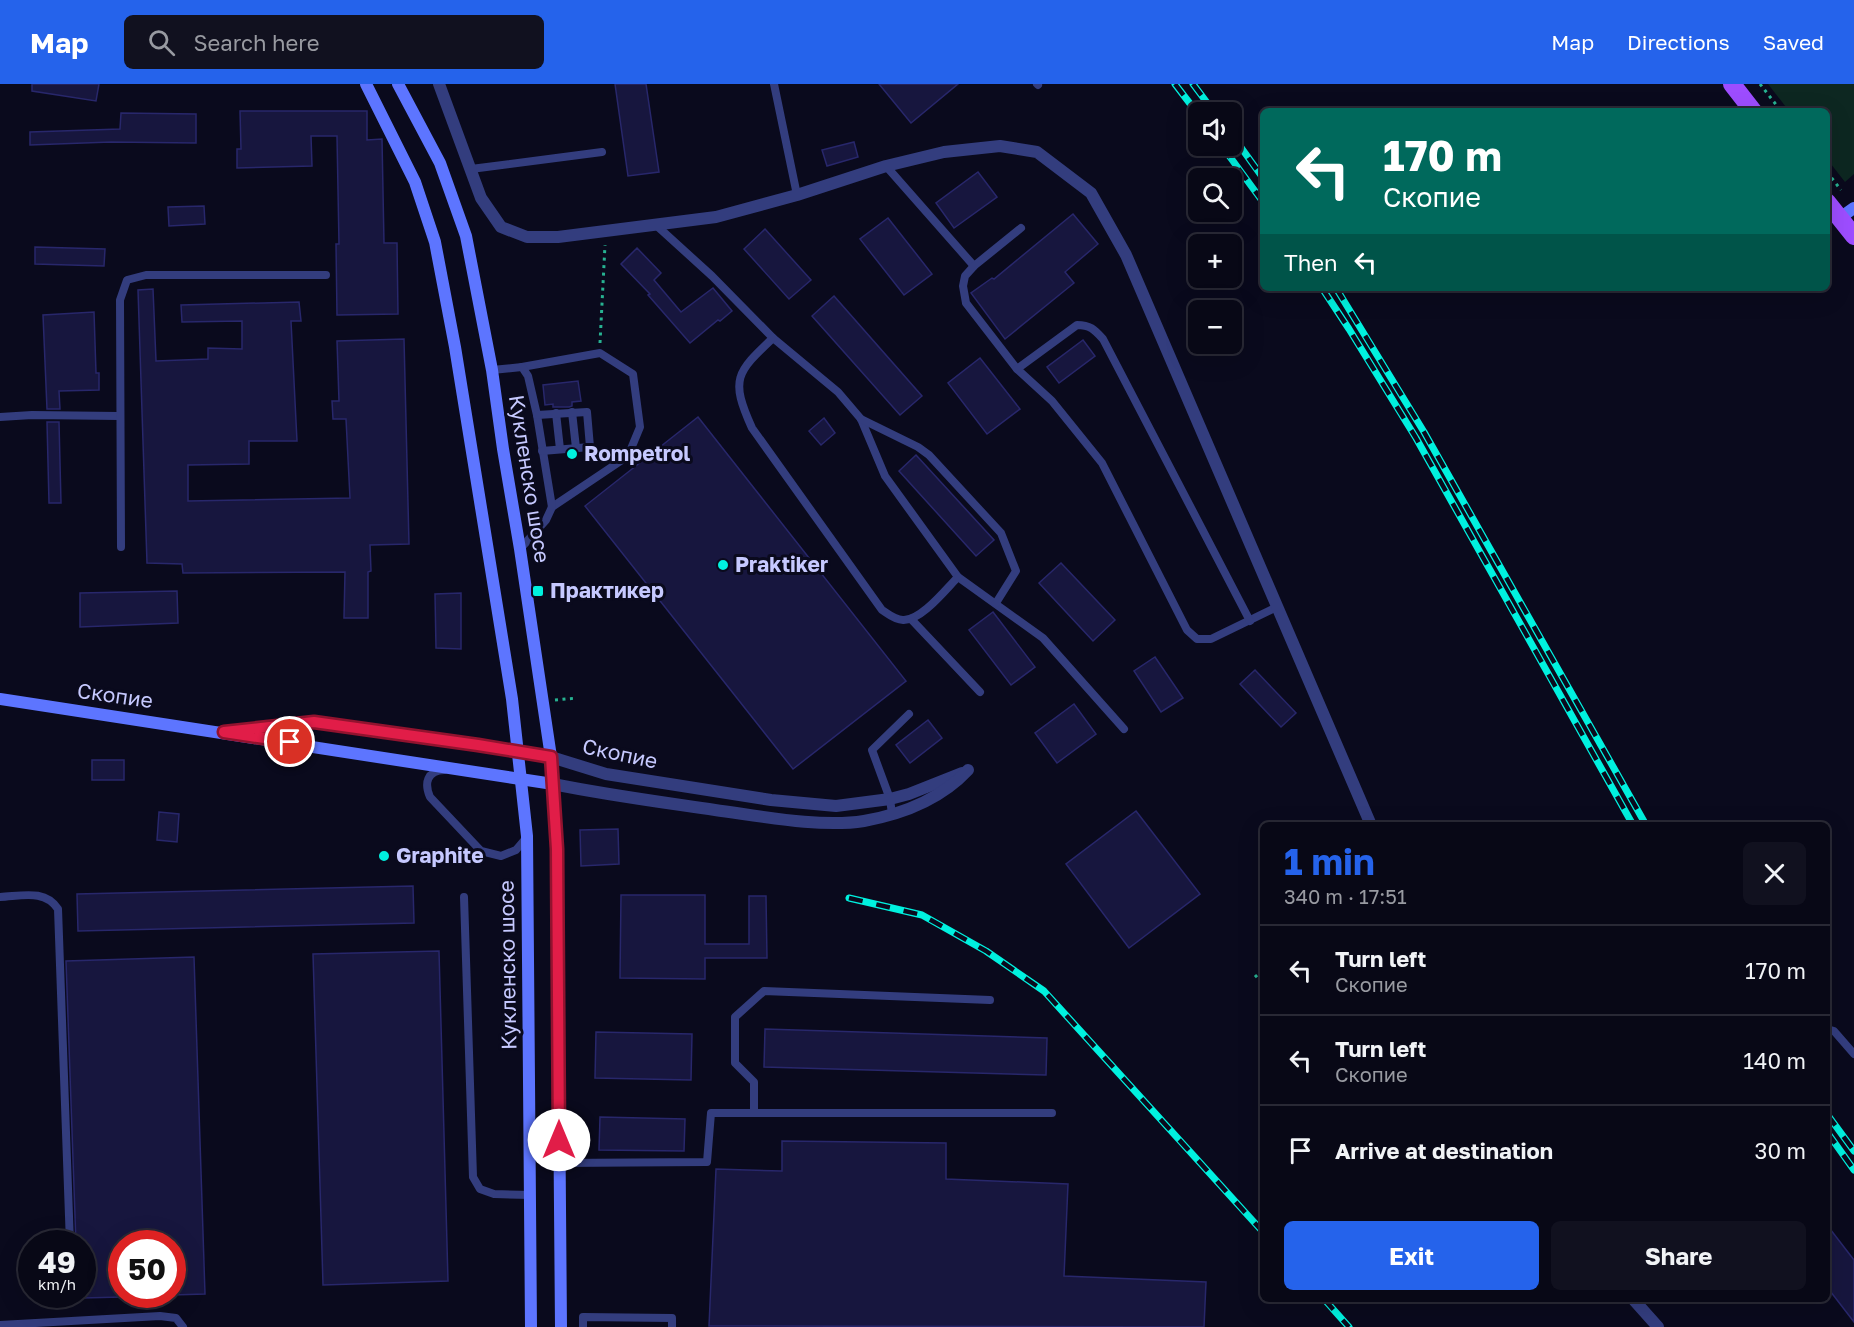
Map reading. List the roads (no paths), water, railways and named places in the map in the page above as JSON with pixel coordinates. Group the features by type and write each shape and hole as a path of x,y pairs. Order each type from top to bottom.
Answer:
{"main road":[{"name":"Кукленско шосе","path":"366,84 415,182 435,242 457,359 510,685 527,836 531,1327"},
{"name":"Кукленско шосе","path":"398,84 440,163 466,236 492,370 551,757 557,849 561,1327"},
{"path":"1732,84 1751,108"},
{"path":"1834,196 1847,213 1854,236"},
{"name":"Скопие","path":"0,699 553,784"},
{"name":"Скопие","path":"224,732 314,722 551,757"}],"street":[{"path":"439,84 481,198 501,227 527,237 558,237 716,217 797,195 886,166 944,152 1000,146 1037,152 1091,193 1126,255 1370,822"},
{"name":"Скопие","path":"551,757 606,774 771,800 836,806 890,799 909,794 968,770 943,793 914,807 892,814"},
{"path":"553,784 745,814 833,823 863,821 892,814"},
{"path":"745,814 749,796"},
{"path":"1636,1302 1658,1327"}],"lane":[{"path":"774,84 797,195"},
{"path":"471,169 602,152"},
{"path":"886,166 974,266"},
{"path":"657,226 712,276 773,338 838,392 861,418 885,476 958,577 1043,638 1124,729"},
{"path":"1021,228 965,276 963,286 966,303 1017,369 1052,401 1102,463 1187,630 1197,639 1211,639 1277,607"},
{"path":"121,546 120,300 127,280 146,274 326,275"},
{"path":"1017,369 1077,325 1088,325 1094,329 1108,349 1250,621"},
{"path":"773,338 746,363 739,380 741,402 752,428 882,610 895,618 904,620 918,617 958,577"},
{"path":"492,370 600,353 633,374 640,427 627,456 552,507 546,520 520,549"},
{"path":"522,367 528,376 537,415 552,507"},
{"path":"572,412 576,448"},
{"path":"537,415 587,412 590,447 542,451"},
{"path":"556,413 560,449"},
{"path":"0,417 119,416"},
{"path":"861,418 929,455 1001,533 1016,571 996,603"},
{"path":"911,619 981,692"},
{"path":"892,814 890,799 872,750 909,714"},
{"path":"464,769 437,770 429,777 426,787 430,797 481,851 501,856 516,850 527,836"},
{"path":"0,897 39,895 51,899 58,909 69,1230"},
{"path":"464,897 473,1177 480,1189 494,1194 531,1195"},
{"path":"754,1113 754,1083 735,1063 735,1017 764,991 990,1000"},
{"path":"1830,1029 1834,1030 1854,1054"},
{"path":"559,1163 707,1162 711,1113 1052,1113"},
{"path":"0,1325 160,1316 176,1318 183,1327"},
{"path":"583,1327 583,1317 672,1318 672,1327"}],"railway":[{"path":"1175,84 1189,102"},
{"path":"1193,84 1206,102"},
{"path":"1242,149 1260,174"},
{"path":"1229,156 1260,198"},
{"path":"1324,291 1416,438 1631,822"},
{"path":"1338,291 1424,432 1644,822"},
{"path":"849,898 922,915 986,951 1044,991 1260,1229"},
{"path":"1830,1118 1854,1151"},
{"path":"1830,1136 1854,1170"},
{"path":"1327,1302 1349,1327"}],"place":[{"name":"Rompetrol","path":"572,454"},
{"name":"Praktiker","path":"723,565"},
{"name":"Практикер","path":"538,591"},
{"name":"Graphite","path":"384,856"}]}
